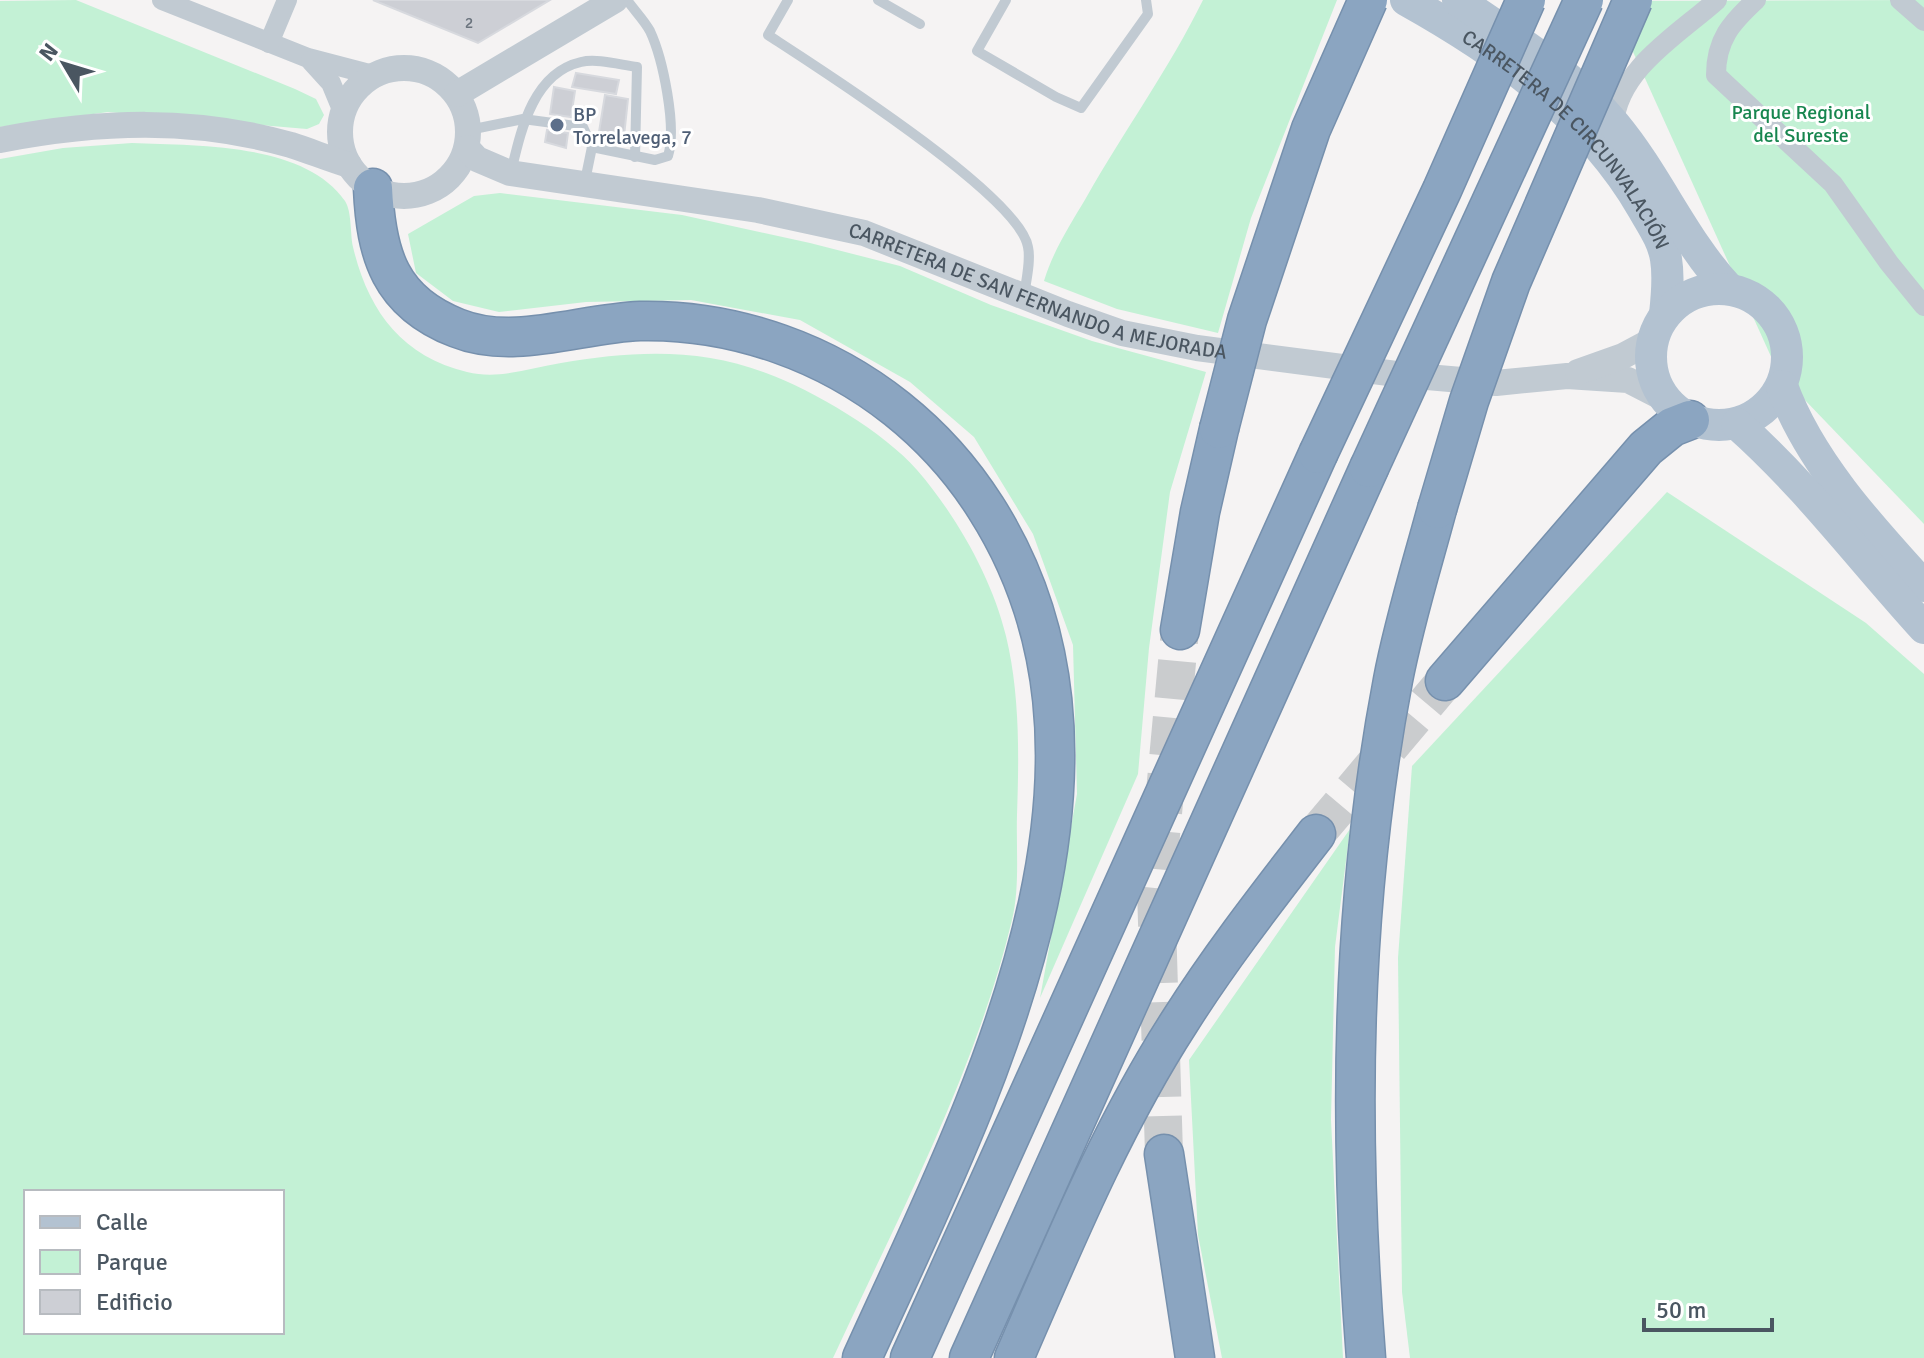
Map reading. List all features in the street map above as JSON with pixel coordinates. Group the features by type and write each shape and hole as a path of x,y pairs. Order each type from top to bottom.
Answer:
{"highway":[{"path":"1180,630 1219,429 1247,320 1311,129 1368,0"},
{"path":"910,1358 1526,0"},
{"path":"969,1358 1369,468 1584,0"},
{"path":"1366,1358 1353,1179 1354,1055 1360,928 1372,807 1393,677 1469,401 1511,282 1633,0"},
{"path":"361,177 385,263 404,295 429,315 461,330 492,336 640,321 720,326 822,361 873,391 919,427 954,462 1005,537 1024,582 1044,651 1056,733 1050,837 1035,924 1009,1010 943,1177 862,1358"},
{"path":"1445,681 1646,448 1672,427 1676,409"},
{"path":"1014,1358 1083,1200 1130,1105 1179,1021 1316,834"},
{"path":"1164,1154 1195,1358"}],"main road":[{"name":"CARRETERA DE CIRCUNVALACIÓN","path":"1406,0 1517,70 1580,124 1629,184 1659,236 1666,258 1659,327"},
{"name":"CARRETERA DE CIRCUNVALACIÓN","path":"1458,0 1563,73 1614,124 1645,167 1700,257 1729,289"},
{"path":"1729,289 1762,303 1781,327 1788,353 1782,386 1761,412 1737,424 1712,426 1676,409 1651,369 1659,327 1683,299 1701,291 1729,289"},
{"path":"1782,386 1822,460 1876,533 1924,586"},
{"path":"1737,424 1782,464 1850,547 1924,628"}],"street":[{"path":"162,0 308,58 373,75"},
{"path":"269,43 287,0"},
{"path":"457,94 615,0"},
{"path":"1614,124 1621,91 1638,70 1717,0"},
{"path":"1756,0 1737,17 1716,50 1716,75 1833,184 1924,306"},
{"path":"1900,0 1924,21"},
{"path":"308,58 331,83 341,118 343,151 361,177"},
{"path":"0,140 104,123 178,124 313,138 341,118 354,92 373,75 395,68 418,69 439,77 457,94 468,139 477,159 510,173"},
{"path":"1563,73 1595,82 1614,81 1638,70"},
{"path":"242,133 361,177 395,196 411,196 436,188 450,177 468,139"},
{"path":"450,177 510,173"},
{"name":"CARRETERA DE SAN FERNANDO A MEJORADA","path":"510,173 758,210 864,233 934,258 1024,298 1122,333 1197,348 1404,375 1496,383 1567,376"},
{"path":"1567,376 1623,356 1659,327"},
{"path":"1567,376 1628,380 1676,409"}],"lane":[{"path":"592,147 655,160 668,156 673,142 653,41 649,30 627,0"},
{"path":"788,0 768,35 895,117 1016,221 1028,246 1024,298"},
{"path":"878,0 920,24"},
{"path":"1006,0 977,51 1081,108 1148,14 1146,0"},
{"path":"510,173 523,119 555,72 583,61 637,67 635,157"},
{"path":"468,139 523,119 583,127 592,147 584,183"}],"green space":[{"path":"76,0 295,89 316,99 324,115 319,124 307,129 108,112 0,127 0,1"},
{"path":"1203,0 1337,0 1251,218 1218,333 1117,309 1044,281 1068,228 1176,51"},
{"name":"Parque Regional del Sureste","path":"1924,0 1924,524 1778,372 1610,1"},
{"path":"132,143 247,151 303,167 327,182 345,201 353,247 368,291 391,327 423,355 467,372 491,375 639,354 690,355 766,373 805,390 886,441 917,470 959,527 992,592 1011,658 1018,748 1014,907 996,977 957,1089 833,1358 0,1358 0,159 63,148"},
{"path":"500,193 682,215 810,243 900,266 991,305 1092,341 1206,372 1170,492 1149,648 1138,774 1040,998 1077,794 1073,645 1033,534 974,437 910,382 800,320 691,300 586,302 499,312 453,301 416,273 408,234 474,196"},
{"path":"1667,492 1866,623 1924,674 1924,1358 1410,1358 1402,1292 1398,958 1412,766"},
{"path":"1350,829 1335,947 1331,1120 1343,1358 1222,1358 1198,1235 1189,1060"}],"building":[{"path":"373,0 550,0 478,43"},
{"path":"576,73 619,80 616,94 572,87"},
{"path":"554,87 575,91 571,117 550,114"},
{"path":"605,95 628,99 624,136 599,132"},
{"path":"547,130 568,133 566,148 545,142"}],"tunnel":[{"path":"1164,1154 1156,889 1180,630"},
{"path":"1316,834 1445,681"}],"place":[{"name":"BP Torrelavega, 7","path":"557,125"}]}
